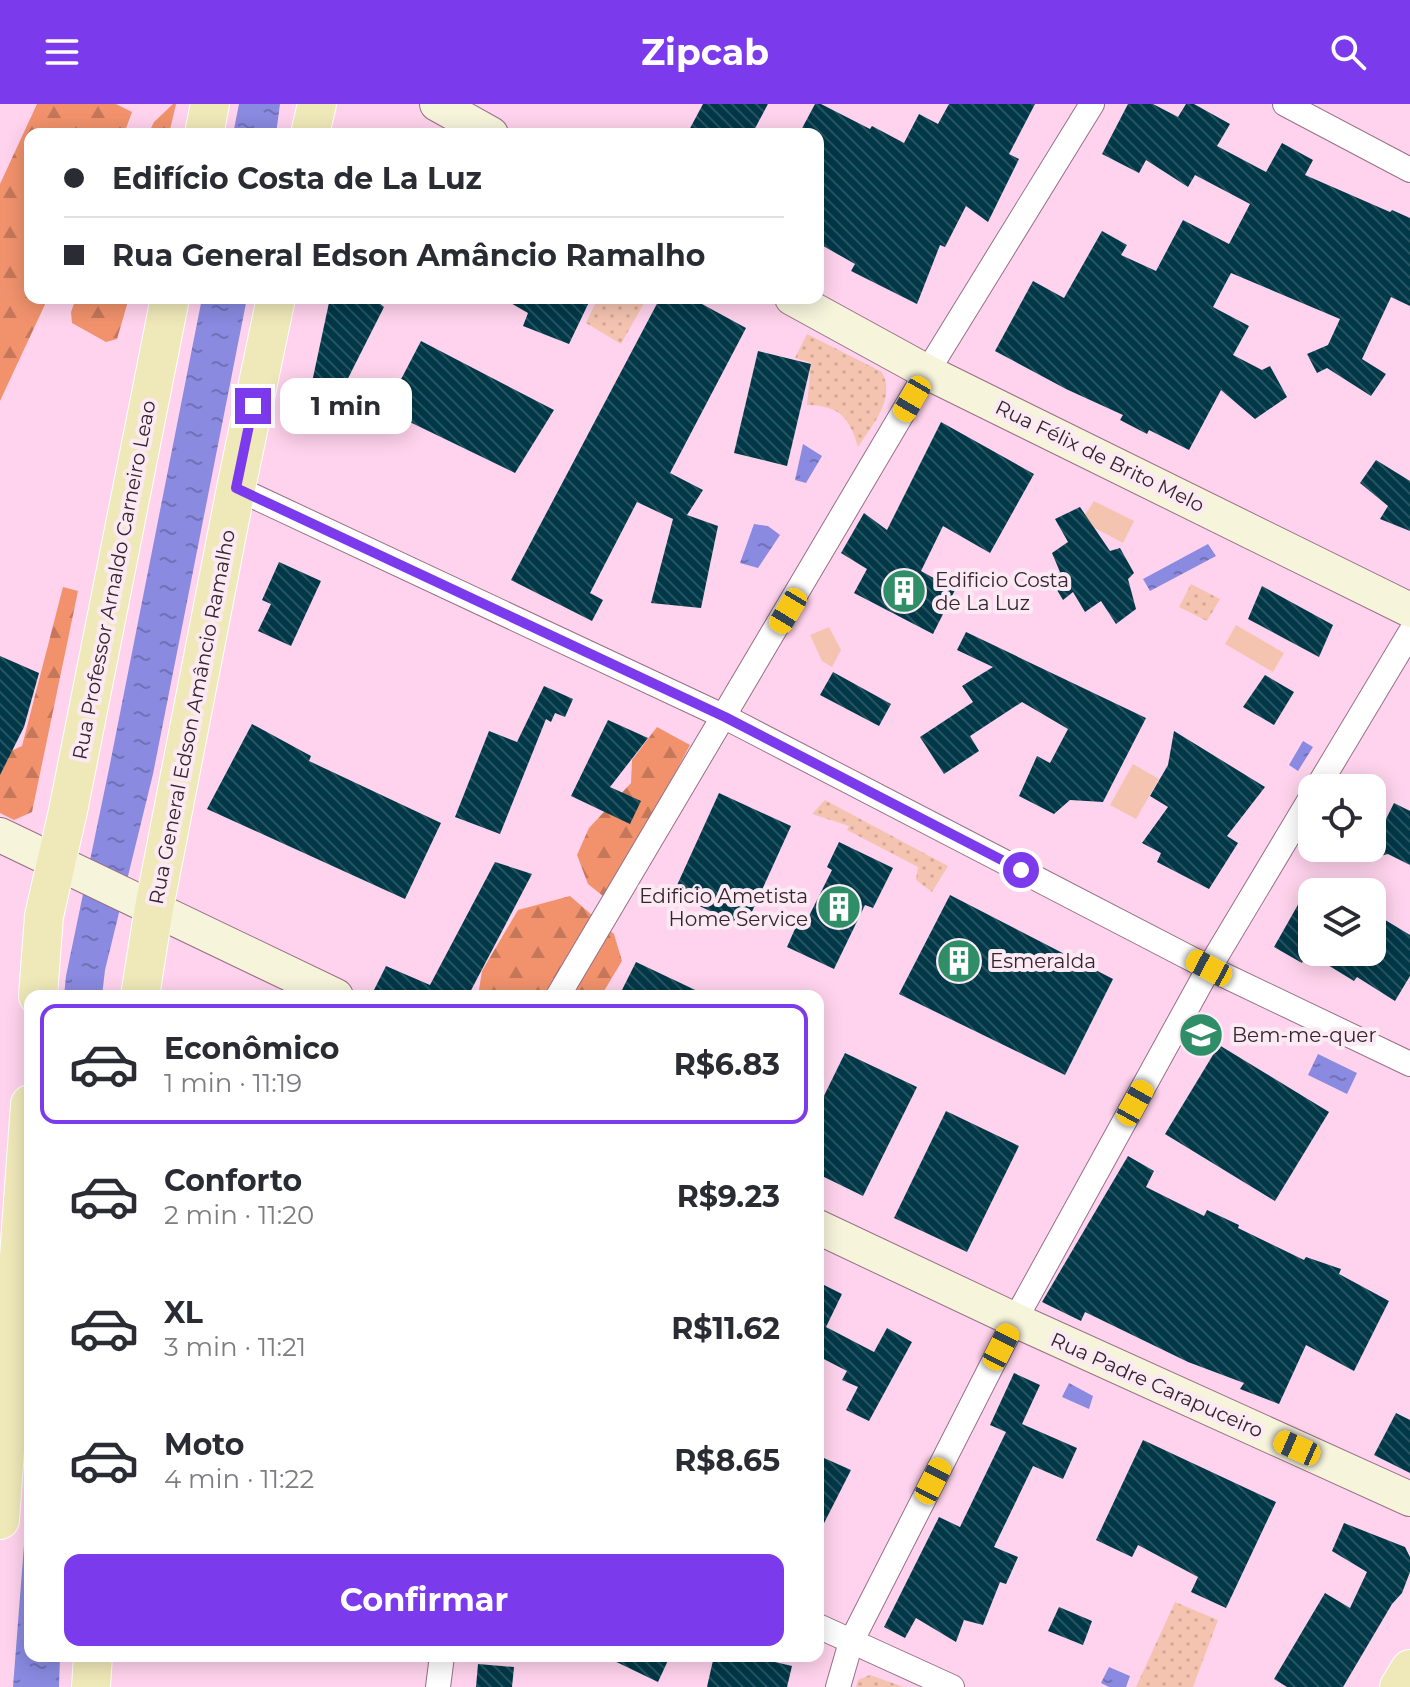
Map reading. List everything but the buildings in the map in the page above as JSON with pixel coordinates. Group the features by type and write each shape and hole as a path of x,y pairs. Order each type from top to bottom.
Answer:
{"main road":[{"path":"205,128 210,104"},
{"path":"311,128 317,104"},
{"name":"Rua Professor Arnaldo Carneiro Leao","path":"38,990 44,916 71,868 169,304"},
{"name":"Rua General Edson Amâncio Ramalho","path":"141,990 151,906 275,304"},
{"path":"0,1520 24,1187"},
{"path":"91,1687 93,1662"},
{"path":"1399,1687 1410,1669"}],"street":[{"path":"437,104 480,128"},
{"path":"562,990 927,372 1092,104"},
{"path":"1285,104 1410,170"},
{"name":"Rua Félix de Brito Melo","path":"803,304 927,372 1410,610"},
{"path":"236,488 725,717 1209,968 1410,1064"},
{"path":"1325,774 1410,633"},
{"path":"838,1687 851,1642 1015,1320 1209,968 1298,819"},
{"path":"0,835 324,990"},
{"name":"Rua Padre Carapuceiro","path":"824,1230 1410,1499"},
{"path":"824,1629 952,1687"},
{"path":"438,1687 441,1662"}],"shaded area":[{"path":"595,304 644,304 621,344 586,323"},
{"path":"807,334 882,372 886,382 885,402 858,447 842,415 828,408 807,405 811,363 795,358"},
{"path":"1094,501 1134,521 1123,543 1093,527 1085,515"},
{"path":"1191,584 1220,599 1207,621 1179,607"},
{"path":"1236,625 1284,653 1273,672 1225,644"},
{"path":"829,627 841,650 832,667 822,661 810,635"},
{"path":"1133,764 1159,779 1136,819 1110,805"},
{"path":"825,800 948,866 932,892 916,880 918,867 847,830 849,826 812,814"},
{"path":"1175,1602 1218,1620 1193,1687 1136,1687"},
{"path":"870,1675 904,1687 856,1687 858,1680"}],"green space":[{"path":"37,104 116,104 132,112 126,128 26,128"},
{"path":"176,104 170,128 151,128"},
{"path":"24,132 24,304 45,304 0,401 0,184"},
{"path":"74,304 127,304 117,339 106,342 72,323"},
{"path":"63,587 78,591 32,812 14,820 0,813 0,756 22,746"},
{"path":"657,727 690,745 612,893 603,896 588,884 577,855 589,828 631,783 632,760"},
{"path":"570,896 614,934 622,961 605,990 479,990 482,971 518,910"}],"water":[{"path":"239,104 280,104 277,128 234,128"},
{"path":"201,304 246,304 153,774 103,990 65,990"},
{"path":"803,444 822,456 806,483 795,480"},
{"path":"754,524 768,526 780,535 758,568 740,563"},
{"path":"1208,544 1216,556 1150,591 1143,579"},
{"path":"1303,741 1313,747 1298,771 1289,765"},
{"path":"1318,1054 1357,1073 1347,1094 1308,1075"},
{"path":"1069,1383 1093,1396 1089,1409 1062,1397"},
{"path":"24,1545 24,1662 60,1662 59,1687 13,1687"},
{"path":"1109,1667 1130,1676 1126,1687 1109,1687 1101,1683"}],"place":[{"name":"Edificio Costa de La Luz","path":"904,591"},
{"name":"Edificio Ametista Home Service","path":"839,907"},
{"name":"Esmeralda","path":"959,961"},
{"name":"Bem-me-quer","path":"1201,1035"}],"route":[{"path":"253,406 236,488 725,717 1021,870"}]}
